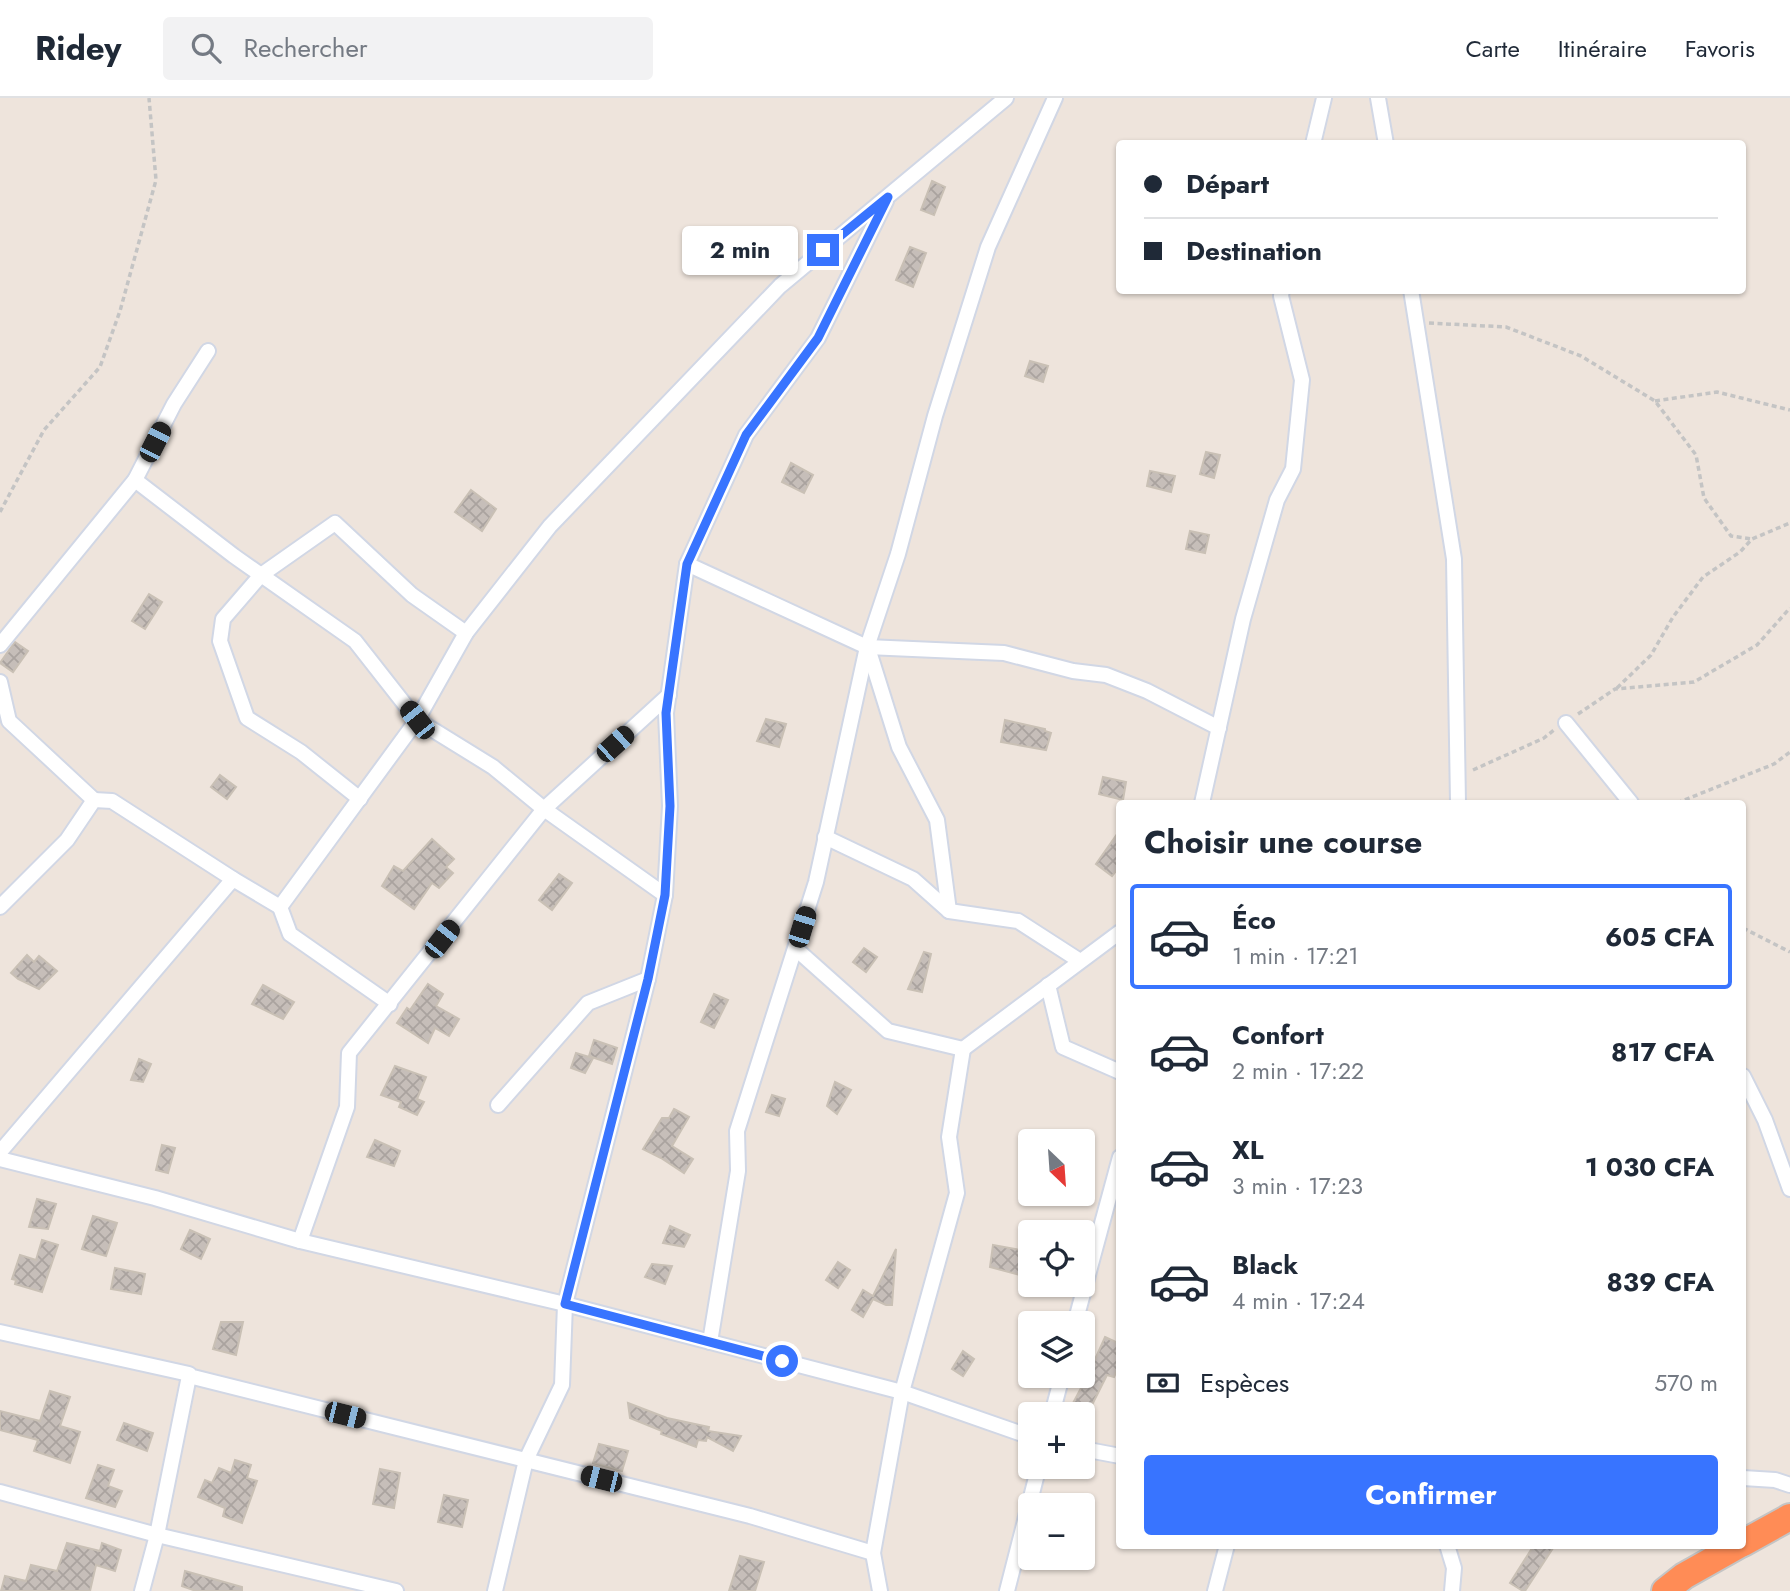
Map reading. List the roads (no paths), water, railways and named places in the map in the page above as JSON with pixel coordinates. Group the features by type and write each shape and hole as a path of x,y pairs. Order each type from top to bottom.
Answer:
{"highway":[{"path":"1746,1541 1790,1517"},
{"path":"1665,1591 1684,1576 1732,1549"}],"street":[{"path":"280,907 417,720 466,633 550,526 780,286 1006,98"},
{"path":"710,1342 738,1171 737,1131 816,882 867,647 898,554 935,416 988,247 1055,98"},
{"path":"1314,140 1324,98"},
{"path":"1378,98 1385,140"},
{"path":"495,1591 526,1460 562,1385 565,1304 648,979 665,895 670,806 666,713 687,564 746,435 818,338 888,197"},
{"path":"1203,800 1243,620 1277,500 1293,469 1302,380 1281,294"},
{"path":"1412,294 1454,559 1458,800"},
{"path":"0,645 135,480 174,404 208,351"},
{"path":"135,480 261,575 355,641 417,720 493,767 544,809 665,895"},
{"path":"360,799 301,752 247,718 220,641 223,619 261,575 335,523 412,595 466,633"},
{"path":"687,564 867,647 1004,653 1073,671 1106,675 1147,691 1219,727"},
{"path":"867,647 900,747 937,820 949,911"},
{"path":"0,682 9,721 94,800 112,802 280,907 290,934 390,1004"},
{"path":"300,1241 347,1107 349,1054 544,809 669,695"},
{"path":"1566,723 1629,800"},
{"path":"0,907 67,840 94,800"},
{"path":"825,836 913,879 949,911 1018,921 1080,961"},
{"path":"0,1152 233,879"},
{"path":"880,1591 873,1553 902,1392 957,1193 949,1137 963,1049 1116,935"},
{"path":"796,949 888,1031 963,1049"},
{"path":"498,1105 588,1003 648,979"},
{"path":"1048,985 1063,1046 1116,1070"},
{"path":"1746,1082 1765,1119 1790,1189"},
{"path":"0,1159 155,1199 300,1241 565,1304 902,1392 1018,1432"},
{"path":"1078,1311 1116,1172"},
{"path":"0,1332 189,1374 750,1516 873,1553"},
{"path":"142,1591 157,1535 189,1376"},
{"path":"1095,1451 1116,1455"},
{"path":"1746,1478 1776,1480 1790,1485"},
{"path":"1007,1591 1036,1479"},
{"path":"0,1492 157,1535 396,1591"},
{"path":"1215,1591 1226,1549"},
{"path":"1448,1549 1454,1567 1452,1591"}]}
